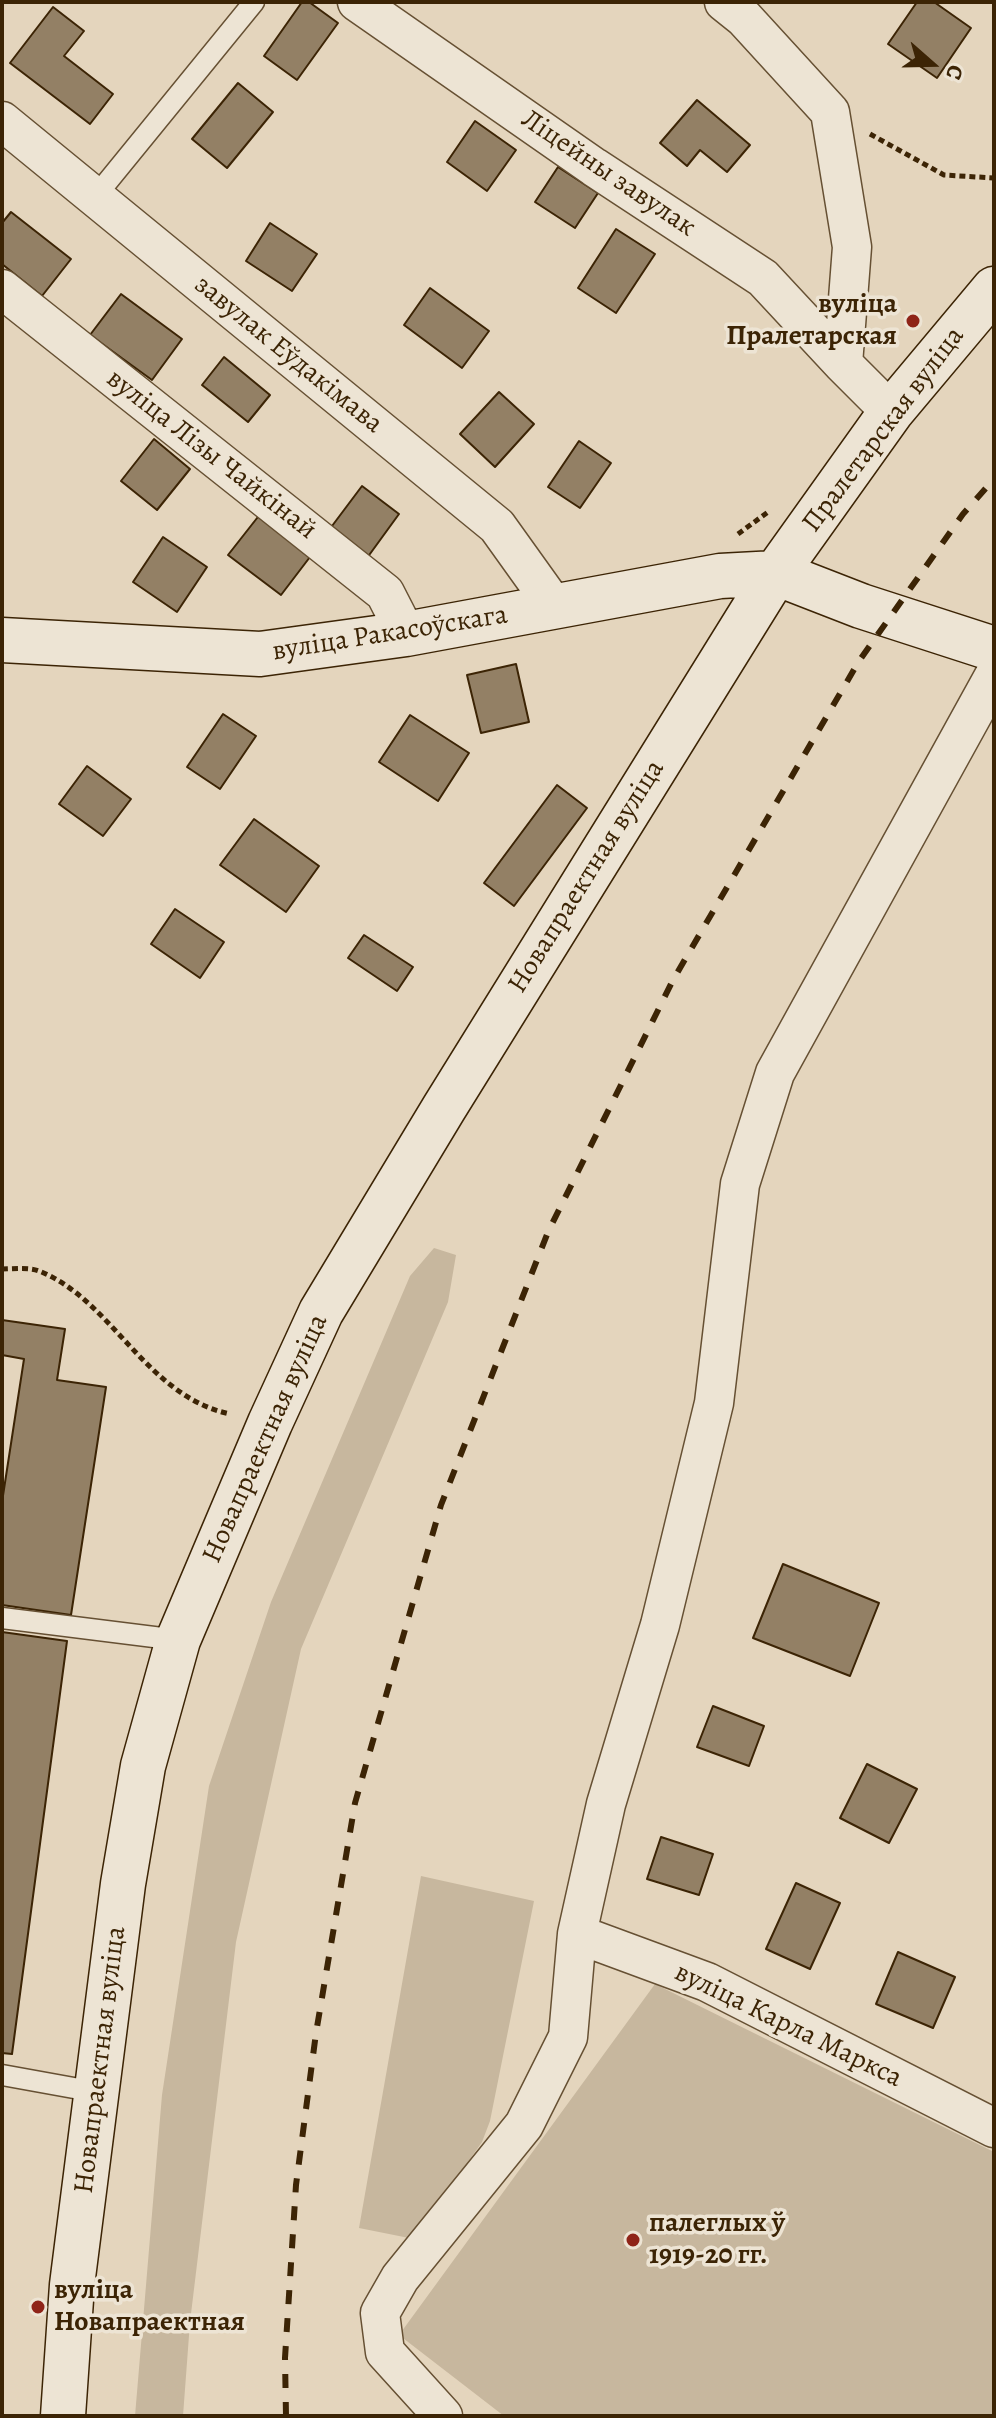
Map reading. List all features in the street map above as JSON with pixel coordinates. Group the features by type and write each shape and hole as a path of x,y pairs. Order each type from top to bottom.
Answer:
{"street":[{"name":"Ліцейны завулак","path":"357,2 594,167 763,278 843,364"},
{"path":"724,2 744,18 830,112 852,247 843,364 891,412"},
{"name":"завулак Еўдакімава","path":"2,121 497,526 555,607"},
{"name":"вуліца Лізы Чайкінай","path":"2,289 385,593 406,634"},
{"name":"Пралетарская вуліца","path":"776,573 891,412 994,289"},
{"path":"776,573 861,606 994,649"},
{"name":"вуліца Ракасоўскага","path":"2,640 260,654 406,634 720,576 776,573"},
{"name":"Новапраектная вуліца","path":"63,2416 72,2285 123,1884 143,1766 178,1640 321,1312 776,573"},
{"path":"443,2416 385,2352 380,2313 400,2278 524,2125 568,2037 577,1934 606,1804 660,1625 714,1403 740,1184 775,1073 994,676"},
{"name":"вуліца Карла Маркса","path":"577,1934 707,1982 994,2128"}],"lane":[{"path":"95,197 254,2"},
{"path":"2,1618 178,1640"},
{"path":"2,2075 96,2092"}],"path":[{"path":"830,112 944,175 994,178"},
{"path":"2,1269 37,1270 77,1294 157,1376 211,1410 270,1423"}],"shaded area":[{"path":"434,1248 456,1255 448,1302 301,1649 236,1942 190,2322 183,2416 135,2416 162,2095 209,1786 271,1602 410,1276"},
{"path":"421,1876 534,1901 490,2121 482,2142 414,2239 359,2228"},
{"path":"655,1984 994,2152 994,2416 504,2416 399,2335"}],"building":[{"path":"302,2 309,2 338,23 297,80 264,56"},
{"path":"917,2 934,2 971,28 937,78 888,44"},
{"path":"53,7 84,31 64,56 113,94 90,124 10,63"},
{"path":"238,83 273,112 227,168 192,139"},
{"path":"697,100 750,145 727,172 700,150 687,166 660,143"},
{"path":"475,121 516,150 487,191 447,162"},
{"path":"558,167 598,193 575,228 535,202"},
{"path":"11,212 71,259 42,296 2,264 2,223"},
{"path":"270,223 317,254 292,291 246,261"},
{"path":"616,229 655,254 616,313 578,288"},
{"path":"430,288 489,331 462,368 404,325"},
{"path":"121,294 182,339 152,380 90,335"},
{"path":"224,357 270,395 248,422 202,385"},
{"path":"499,392 534,424 495,467 460,434"},
{"path":"154,439 190,469 157,510 121,481"},
{"path":"579,441 611,463 580,508 548,487"},
{"path":"362,486 399,514 367,558 329,530"},
{"path":"261,513 313,553 281,595 228,555"},
{"path":"163,537 207,567 177,612 133,582"},
{"path":"516,664 529,722 481,733 467,675"},
{"path":"223,714 256,736 220,789 187,767"},
{"path":"410,715 469,753 438,801 379,762"},
{"path":"87,766 131,799 103,836 59,804"},
{"path":"557,785 587,808 514,906 484,883"},
{"path":"254,819 319,866 286,912 220,865"},
{"path":"175,909 224,942 200,978 151,944"},
{"path":"364,935 413,967 397,991 348,958"},
{"path":"2,1320 65,1329 57,1380 106,1387 71,1615 2,1605 2,1502 24,1359 2,1355"},
{"path":"783,1564 879,1603 850,1676 753,1638"},
{"path":"2,1632 67,1641 12,2054 2,2053"},
{"path":"713,1706 764,1726 749,1766 697,1747"},
{"path":"867,1764 917,1789 889,1843 840,1818"},
{"path":"661,1837 713,1854 699,1895 647,1879"},
{"path":"796,1883 840,1903 810,1969 766,1949"},
{"path":"898,1952 955,1977 933,2028 876,2004"}],"railway":[{"path":"286,2416 285,2358 296,2185 316,2033 355,1803 441,1505 548,1232 673,980 859,661 963,514 994,479"}],"place":[{"name":"вуліца Пралетарская","path":"913,321"},
{"name":"палеглых ў 1919-20 гг.","path":"633,2240"},
{"name":"вуліца Новапраектная","path":"38,2307"}]}
